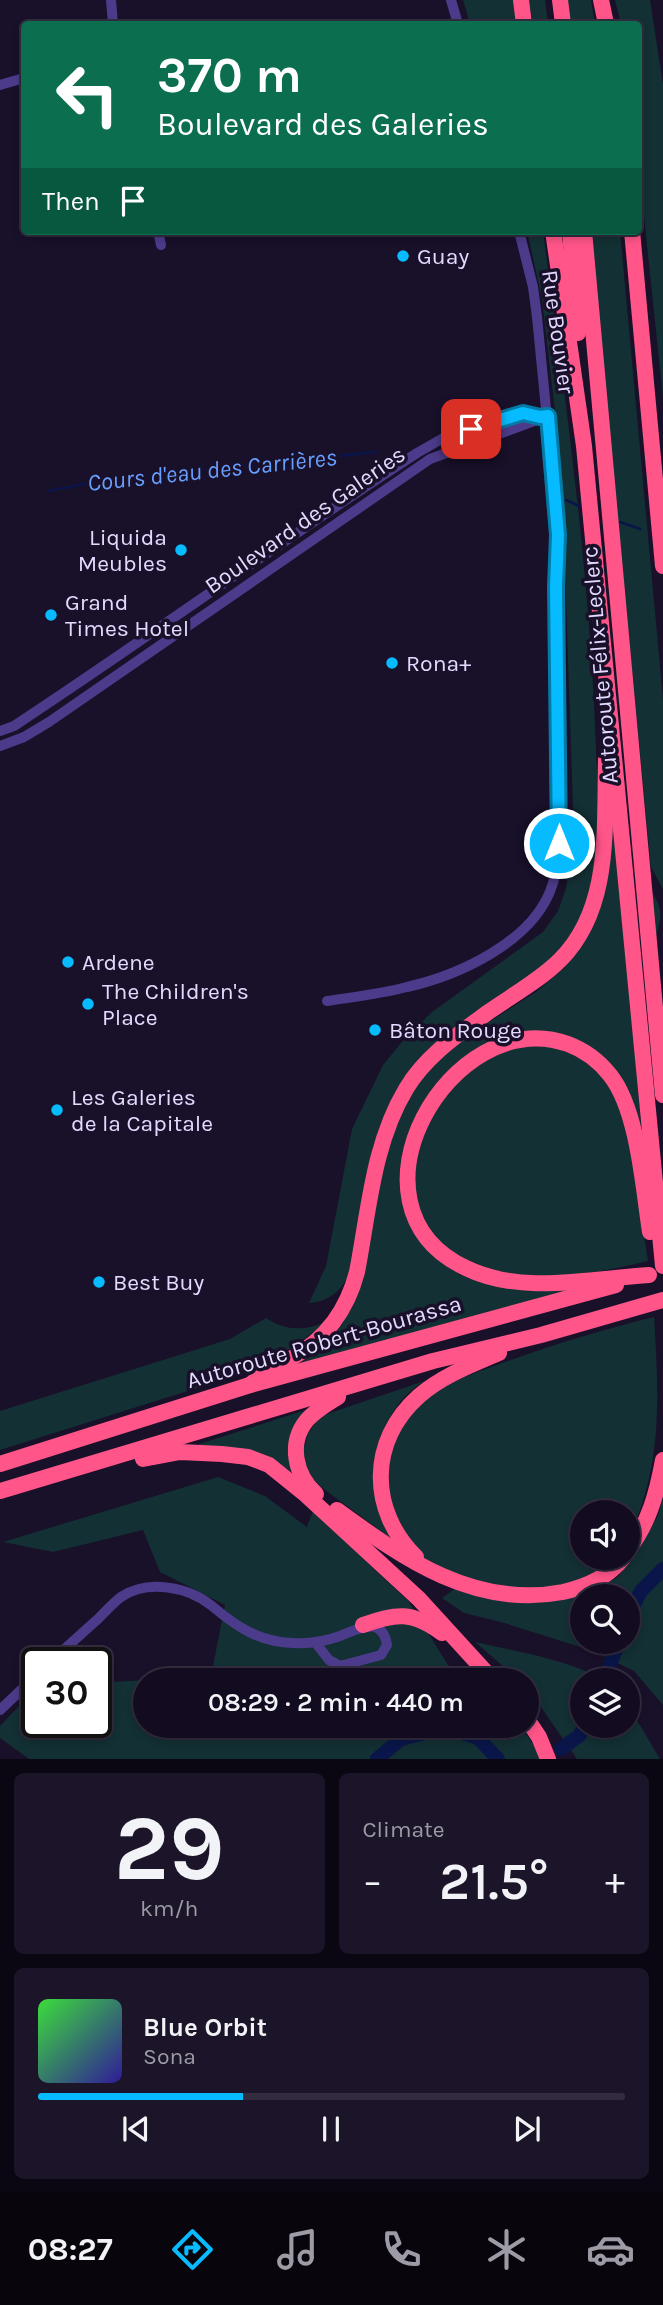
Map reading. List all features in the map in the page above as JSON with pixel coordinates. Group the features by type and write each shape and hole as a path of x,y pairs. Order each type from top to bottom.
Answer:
{"highway":[{"path":"521,0 524,21"},
{"path":"552,0 554,21"},
{"path":"560,0 563,21"},
{"path":"601,0 605,21"},
{"path":"554,235 584,446 663,1266"},
{"path":"570,235 584,446"},
{"name":"Autoroute Félix-Leclerc","path":"584,235 663,1095"},
{"path":"632,235 663,566"},
{"path":"250,1385 261,1374 312,1346 340,1316 352,1291 357,1272 381,1143 391,1118 419,1071 432,1056 463,1030 558,962 578,938 587,921 600,880 608,694"},
{"path":"656,1273 612,1282 507,1280 466,1269 445,1256 431,1244 419,1227 408,1195 406,1175 413,1141 431,1106 460,1072 492,1048 528,1037 555,1040 579,1048 596,1060 619,1088 633,1128 651,1239 662,1259"},
{"name":"Autoroute Robert-Bourassa","path":"0,1464 250,1385 612,1282"},
{"path":"0,1491 433,1361 541,1335 663,1300"},
{"path":"428,1569 397,1535 381,1495 381,1459 395,1424 418,1397 446,1376 541,1335"},
{"path":"359,1384 323,1406 306,1421 297,1444 296,1459 299,1471 313,1491 336,1510 380,1541 428,1569 476,1590 516,1595 550,1594 588,1585 611,1570"},
{"path":"72,1471 180,1452 248,1457 269,1465 305,1494 419,1599 482,1668"},
{"path":"640,1534 657,1495 663,1460"},
{"path":"363,1625 395,1615 405,1615 429,1624 480,1668"},
{"path":"539,1737 548,1759"}],"street":[{"path":"111,0 113,21"},
{"path":"451,0 457,21"},
{"path":"0,85 21,79"},
{"path":"159,235 161,245"},
{"name":"Rue Bouvier","path":"327,1001 407,987 464,967 512,940 528,927 553,885 559,843 556,587 558,549 533,287 520,235"},
{"name":"Boulevard des Galeries","path":"0,732 129,649 417,453 445,437 523,413 544,416"},
{"name":"Boulevard des Galeries","path":"0,746 24,737 49,722 430,459 544,416"},
{"path":"66,1647 122,1596 137,1590 160,1587 200,1596 232,1623 258,1638 295,1643 315,1642 340,1636 363,1625 375,1628 386,1638 387,1644 381,1656 340,1666 329,1660 315,1642"},
{"path":"0,1710 21,1690"}],"green space":[{"path":"463,0 514,0 517,21 469,21"},
{"path":"529,0 545,0 548,21 532,21"},
{"path":"567,0 591,0 594,21 569,21"},
{"path":"615,0 650,0 663,84 663,397 642,198 642,21 620,21"},
{"path":"528,235 544,235 581,539 592,663 597,776 597,831 591,884 584,909 566,944 546,964 472,1017 397,1092 386,1111 371,1155 350,1273 334,1294 309,1303 326,1266 352,1129 383,1065 406,1037 432,1012 543,932 558,911 566,888 574,836 564,541 555,411 542,299"},
{"path":"590,235 620,235 663,699 663,889 651,867"},
{"path":"612,785 642,1137 612,1068 525,1033 423,1107 407,1142 401,1174 408,1218 428,1248 460,1275 506,1286 577,1289 297,1365 320,1351 343,1323 389,1132 412,1090 439,1057 468,1035 536,992 564,968 586,937"},
{"path":"649,887 660,912 655,939"},
{"path":"526,1042 568,1048 603,1073 616,1096 627,1127 648,1261 570,1275 510,1275 490,1271 461,1259 437,1238 427,1225 414,1197 411,1167 430,1119 451,1088 473,1067 491,1056"},
{"path":"654,1317 657,1403 653,1458 640,1509 640,1500 570,1500 570,1570 597,1570 579,1580 561,1585 516,1587 468,1579 446,1571 413,1548 395,1515 387,1479 394,1443 412,1410 433,1393 472,1374 600,1331"},
{"path":"266,1318 295,1328 326,1322 295,1346 245,1373 0,1450 0,1411 230,1339"},
{"path":"442,1375 417,1386 408,1394 392,1413 377,1448 373,1472 374,1489 393,1540 321,1487 311,1476 304,1462 308,1433 321,1416"},
{"path":"312,1408 294,1474 271,1458 200,1447 199,1444"},
{"path":"218,1477 265,1496 307,1527 313,1511 409,1602 448,1665 454,1668 213,1668 225,1605 160,1572 143,1530 53,1552 3,1542"},
{"path":"663,1496 663,1705 640,1678 640,1668 628,1668 599,1654 640,1654 640,1584 603,1584 618,1577 623,1570 640,1570 640,1543 658,1516"},
{"path":"456,1588 570,1593 570,1644 464,1613 442,1598"},
{"path":"475,1642 578,1668 570,1668 570,1738 640,1738 640,1725 660,1759 577,1759 539,1704 539,1668 505,1668"},
{"path":"133,1681 133,1738 529,1738 536,1748 539,1759 29,1759 0,1738 0,1726 21,1704 21,1738 112,1738 112,1682"}],"waterway":[{"name":"Cours d'eau des Carrières","path":"48,491 100,481 376,452"},
{"name":"Cours d'eau des Carrières","path":"566,500 581,507"},
{"name":"Cours d'eau des Carrières","path":"620,522 640,529"},
{"path":"640,1593 663,1569"},
{"path":"609,1668 614,1654"},
{"path":"377,1759 401,1739 425,1733 456,1731 478,1738 498,1759"},
{"path":"561,1749 576,1738"}],"place":[{"name":"Guay","path":"403,256"},
{"name":"Liquida Meubles","path":"181,550"},
{"name":"Grand Times Hotel","path":"51,615"},
{"name":"Rona+","path":"392,663"},
{"name":"Ardene","path":"68,962"},
{"name":"The Children's Place","path":"88,1004"},
{"name":"Bâton Rouge","path":"375,1030"},
{"name":"Les Galeries de la Capitale","path":"57,1110"},
{"name":"Best Buy","path":"99,1282"}],"route":[{"path":"471,429 523,413 548,416 558,535 556,587 559,843"}]}
